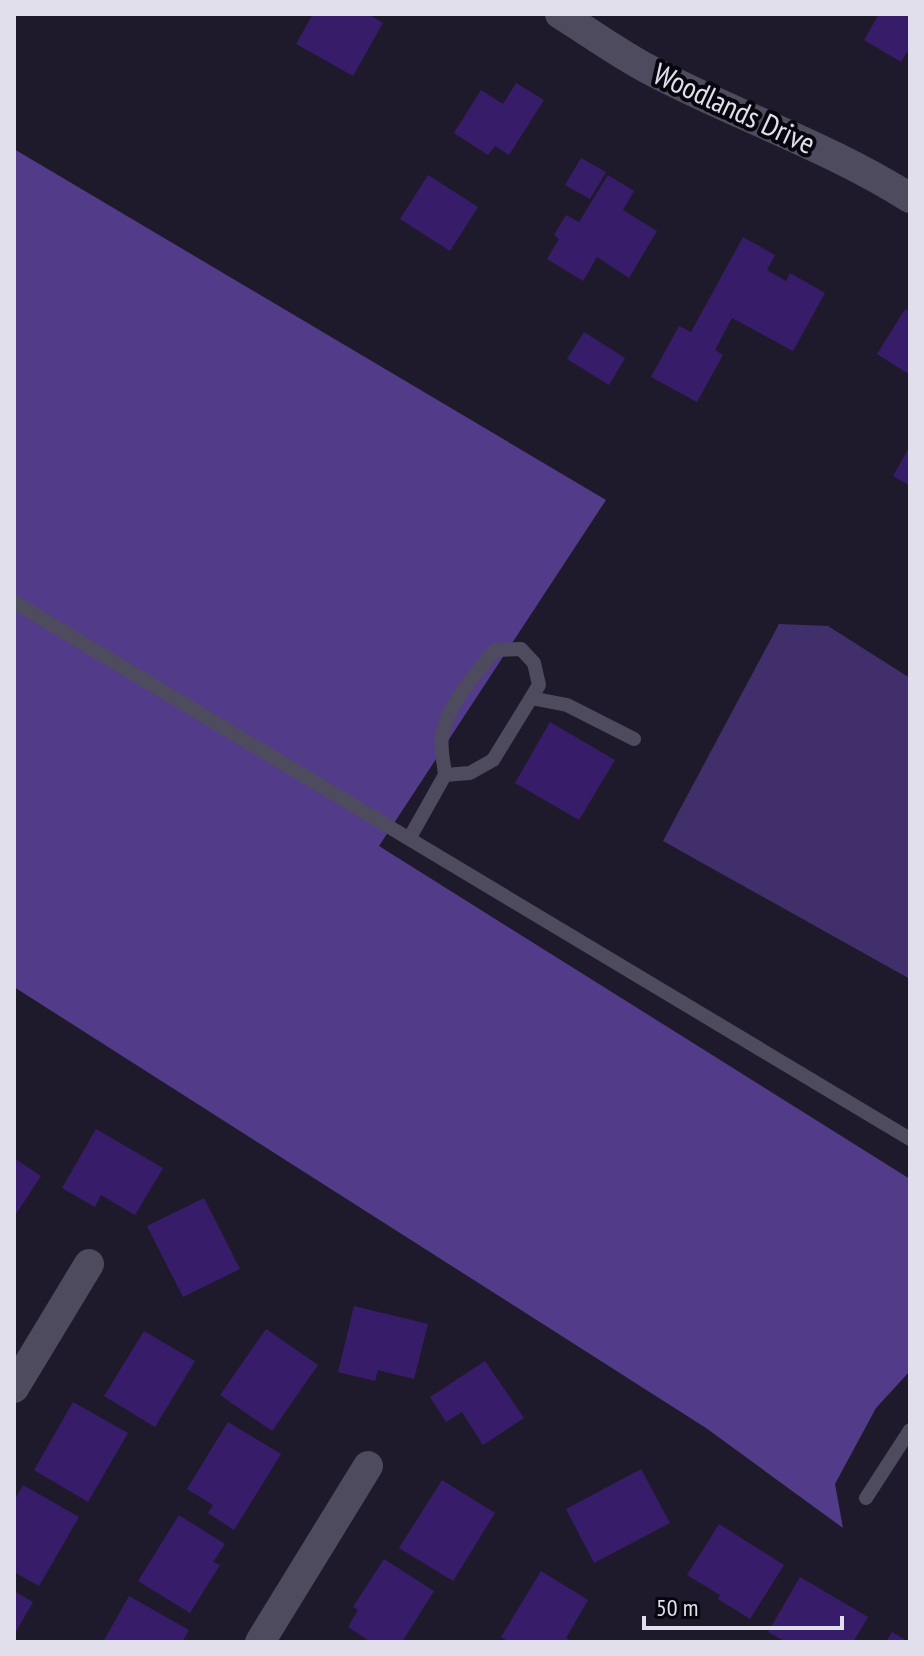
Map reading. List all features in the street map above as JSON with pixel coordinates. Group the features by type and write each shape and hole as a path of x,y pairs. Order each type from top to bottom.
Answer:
{"street":[{"name":"Woodlands Drive","path":"560,14 647,69 789,134 883,181 910,198"},
{"path":"14,1388 89,1264"},
{"path":"260,1642 368,1466"}],"lane":[{"path":"14,602 910,1139"},
{"path":"409,839 445,775 442,737 466,686 495,650 521,649 534,663 539,685 493,760 470,773 445,775"},
{"path":"531,698 567,705 634,739"},
{"path":"866,1498 910,1430"}],"shaded area":[{"path":"14,149 606,500 379,846 910,1179 910,1371 876,1408 835,1484 843,1528 706,1428 14,987"},
{"path":"779,624 828,626 910,678 910,979 663,841"}],"building":[{"path":"313,14 368,14 383,23 353,76 296,44"},
{"path":"879,14 910,14 910,47 901,62 864,40"},
{"path":"516,83 544,100 509,155 495,146 488,155 454,133 481,90 503,104"},
{"path":"581,158 606,172 590,199 565,185"},
{"path":"428,175 478,207 450,251 400,219"},
{"path":"608,175 634,191 623,210 657,231 629,278 597,257 583,281 547,259 559,239 554,235 566,215 579,222"},
{"path":"743,237 775,255 767,270 786,281 790,273 825,293 793,351 732,318 715,350 723,355 697,402 651,377 679,326 691,332"},
{"path":"905,309 910,312 910,375 877,354"},
{"path":"584,332 625,358 609,385 567,359"},
{"path":"910,446 910,486 893,476"},
{"path":"550,722 615,760 579,820 515,783"},
{"path":"96,1129 163,1168 135,1215 101,1195 95,1207 62,1188"},
{"path":"14,1158 41,1176 14,1217"},
{"path":"204,1198 240,1269 183,1297 147,1226"},
{"path":"354,1306 428,1324 414,1379 378,1370 375,1381 338,1372"},
{"path":"266,1329 318,1365 272,1431 220,1395"},
{"path":"144,1331 195,1361 155,1427 104,1396"},
{"path":"485,1361 524,1418 483,1445 462,1412 446,1422 430,1397"},
{"path":"73,1402 128,1433 88,1502 34,1470"},
{"path":"228,1422 281,1454 234,1530 208,1513 213,1505 187,1489"},
{"path":"641,1469 670,1523 594,1563 566,1509"},
{"path":"442,1480 495,1513 453,1581 399,1548"},
{"path":"23,1485 79,1517 39,1586 14,1572 14,1501"},
{"path":"179,1515 225,1544 213,1562 220,1565 190,1613 138,1581"},
{"path":"719,1524 784,1565 750,1619 718,1599 720,1595 687,1575"},
{"path":"384,1559 434,1591 402,1642 371,1642 348,1627 358,1610 353,1607"},
{"path":"541,1571 588,1600 566,1638 572,1642 509,1642 501,1637"},
{"path":"800,1577 868,1617 853,1642 786,1642 768,1632"},
{"path":"14,1591 33,1602 14,1635"},
{"path":"129,1596 189,1630 182,1642 103,1642"},
{"path":"892,1632 909,1642 886,1642"}]}
